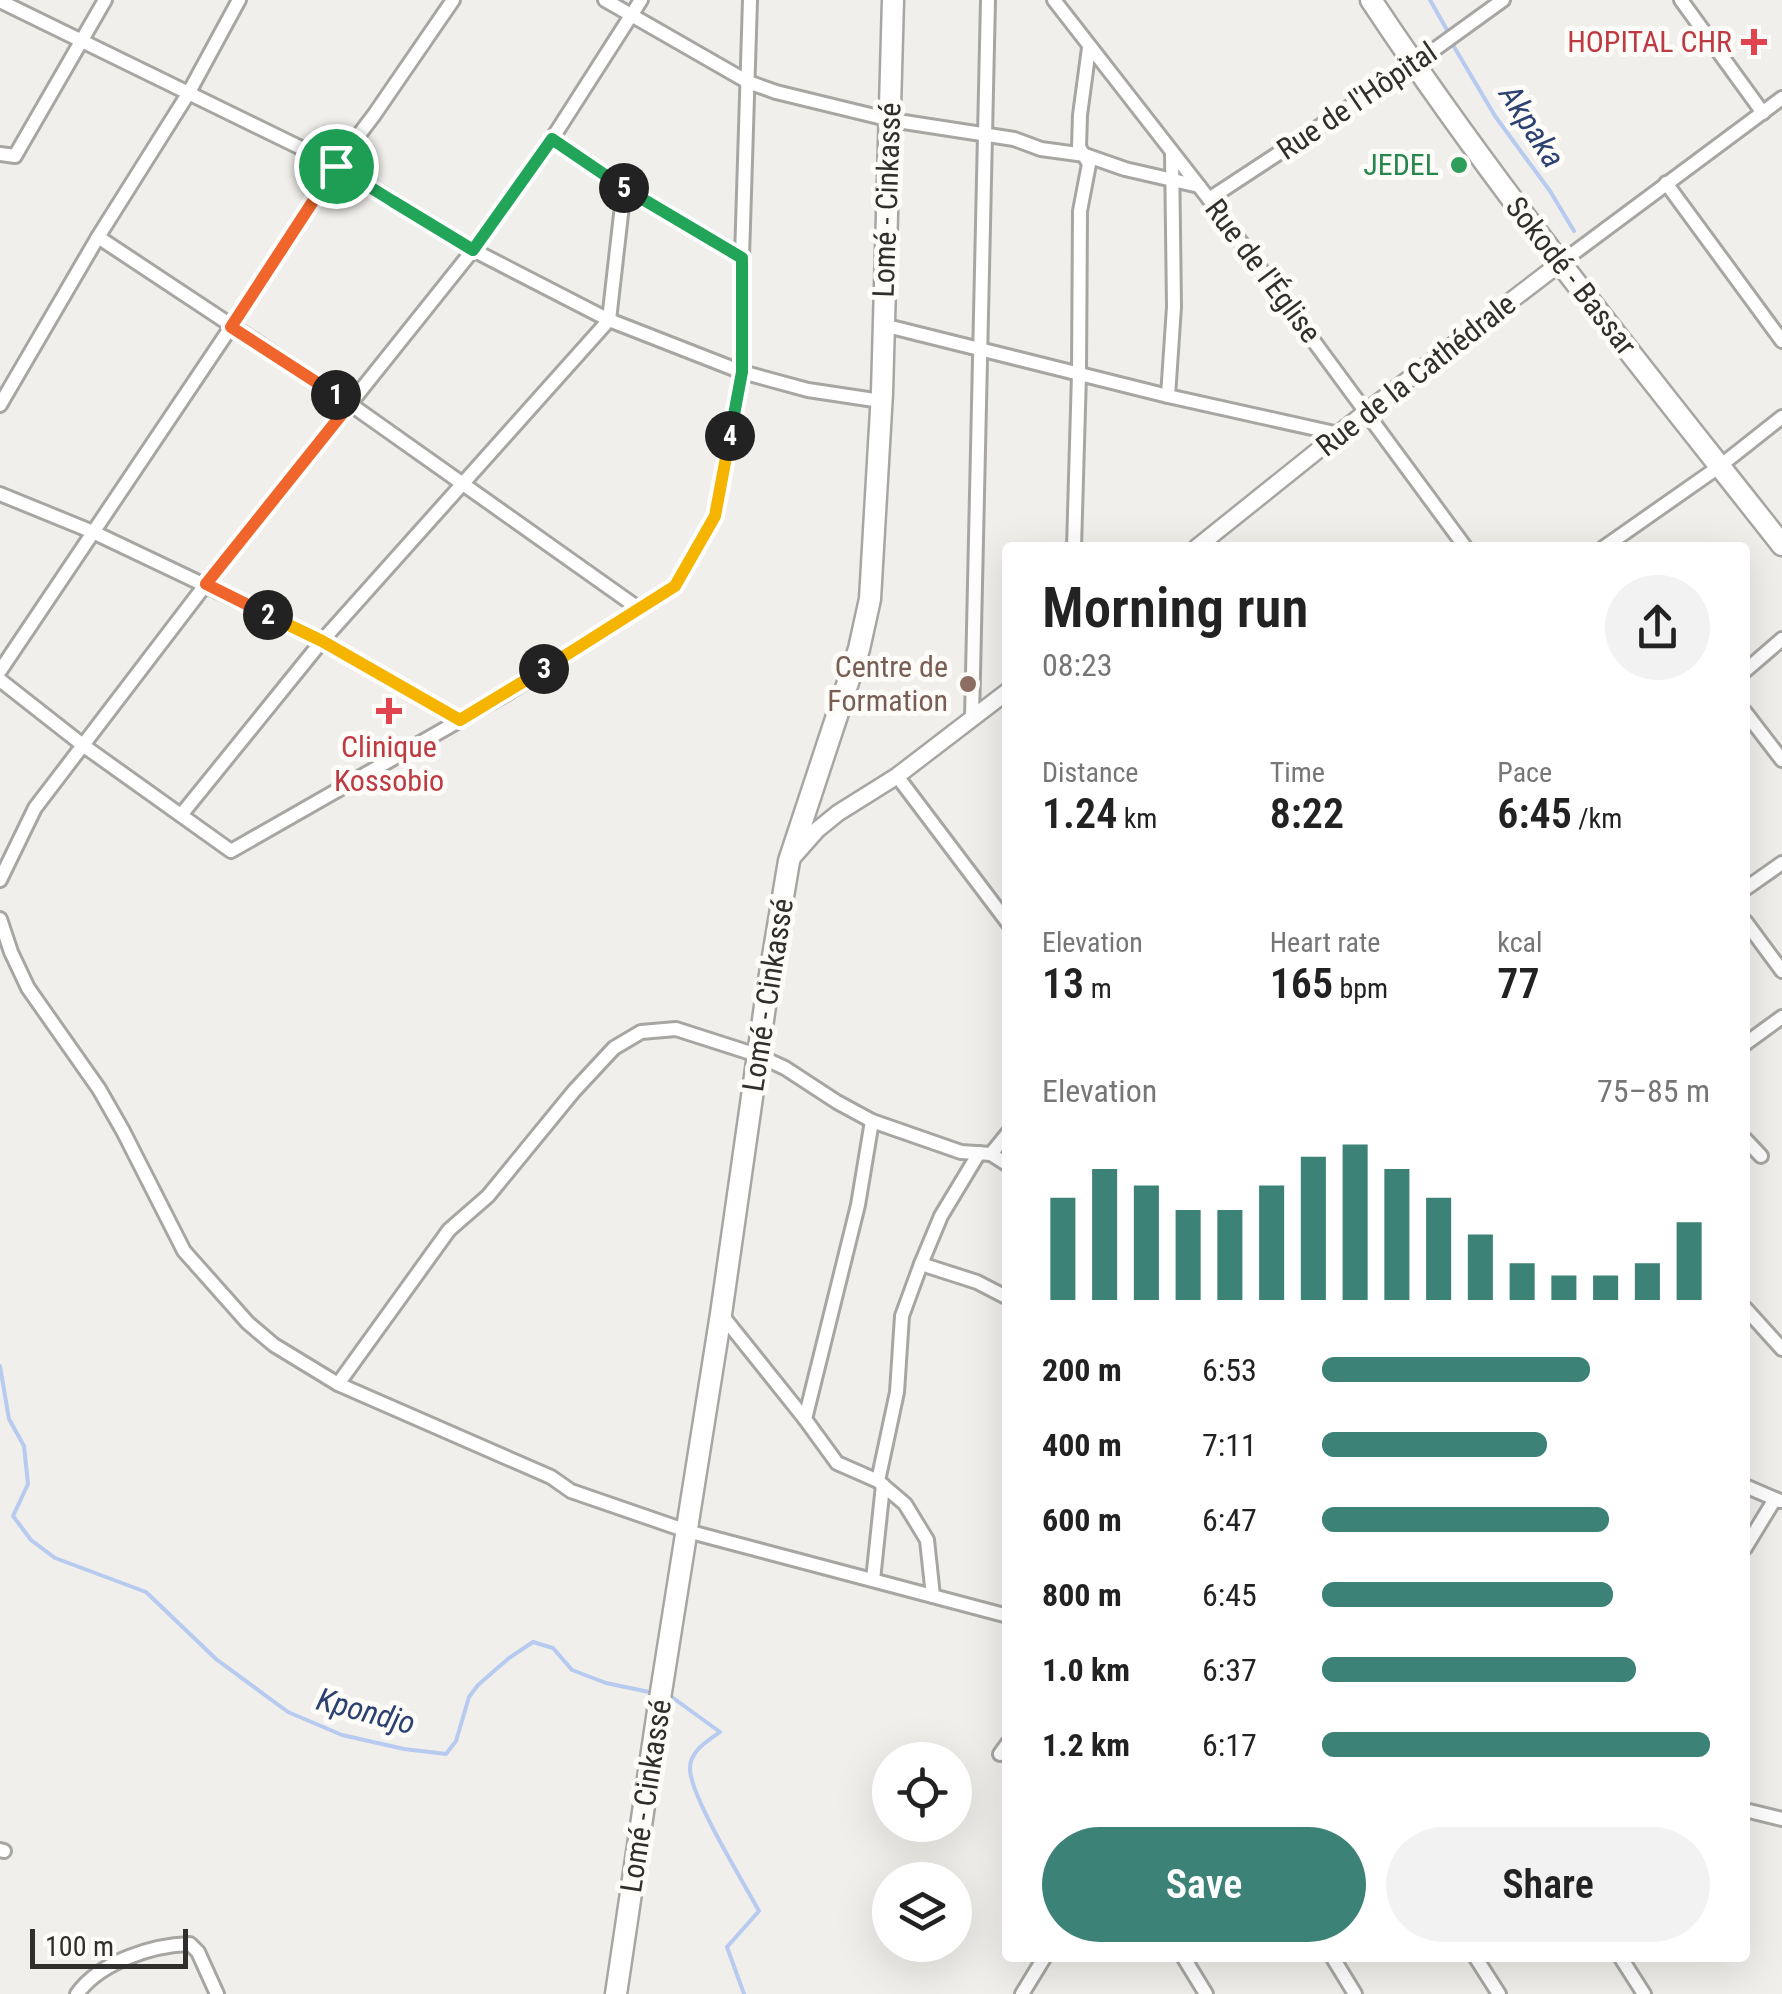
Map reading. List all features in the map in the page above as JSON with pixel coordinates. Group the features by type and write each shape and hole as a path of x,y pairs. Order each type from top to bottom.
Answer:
{"main road":[{"name":"Lomé - Cinkassé","path":"616,1994 757,1055 790,861 866,622 882,400 893,0"},
{"name":"Sokodé - Bassar","path":"1371,0 1413,64 1560,264 1782,545"}],"street":[{"path":"0,154 15,156 105,0"},
{"path":"0,405 98,236 188,94 239,0"},
{"path":"0,671 336,166 452,0"},
{"path":"605,0 748,82 776,92 891,120 1014,139 1041,149 1085,155 1125,169 1199,186"},
{"path":"0,880 34,808 206,584 473,250 552,139 640,0"},
{"path":"0,680 84,746 231,851 506,694 675,586 715,516 742,372 750,0"},
{"path":"972,719 988,0"},
{"name":"Rue de l'Église","path":"1054,0 1209,199 1462,542"},
{"name":"Rue de l'Hôpital","path":"1209,199 1503,0"},
{"path":"1681,0 1763,113"},
{"path":"0,1 336,166 473,250 608,320 742,372 808,390 882,400"},
{"path":"1074,542 1080,210 1089,164 1079,147 1089,48"},
{"name":"Rue de la Cathédrale","path":"1204,542 1367,411 1782,98"},
{"path":"552,139 624,188 742,258"},
{"path":"1168,396 1174,307 1172,153"},
{"path":"1666,183 1782,340"},
{"path":"181,815 322,641 608,320 624,188"},
{"path":"98,236 350,404 638,608"},
{"path":"882,326 1339,434"},
{"path":"1616,542 1782,418"},
{"path":"0,494 206,584 322,641 460,720"},
{"path":"1750,667 1782,640"},
{"path":"790,861 838,813 897,776 1002,696"},
{"path":"1750,718 1782,760"},
{"path":"897,776 1002,914"},
{"path":"1750,885 1782,863"},
{"path":"0,919 28,988 123,1130 184,1251 248,1323 274,1344 338,1384 552,1477 571,1490 687,1531 1002,1614"},
{"path":"1750,928 1782,971"},
{"path":"1750,1040 1782,1017"},
{"path":"338,1384 449,1230 488,1196 614,1048 641,1032 676,1029 757,1055 872,1121 1002,1162"},
{"path":"805,1418 858,1205 872,1121"},
{"path":"872,1580 880,1483 897,1392 902,1316 942,1216 985,1154 1002,1138"},
{"path":"1750,1144 1761,1156"},
{"path":"920,1264 977,1282 1002,1295"},
{"path":"721,1314 837,1463 880,1483 905,1504 928,1540 933,1596"},
{"path":"1750,1314 1782,1349"},
{"path":"1750,1488 1778,1500 1750,1541"},
{"path":"1750,1811 1782,1820"},
{"path":"76,1994 93,1976 123,1961 151,1950 190,1944 198,1952 216,1994"},
{"path":"1022,1994 1042,1962"},
{"path":"1186,1962 1206,1994"},
{"path":"1335,1962 1355,1994"},
{"path":"1479,1962 1500,1994"},
{"path":"1623,1962 1644,1994"}],"waterway":[{"name":"Akpaka","path":"1430,0 1447,30"},
{"name":"Akpaka","path":"1453,45 1495,116 1574,231"},
{"name":"Kpondjo","path":"0,1366 9,1419 24,1446 28,1484 13,1516 31,1540 55,1558 146,1592 216,1659 288,1712 342,1735 446,1754 456,1741 469,1697 478,1685 533,1642 553,1648 572,1670 606,1683 654,1693"},
{"name":"Kpondjo","path":"669,1695 720,1732 697,1751 690,1767 707,1817 759,1911 727,1947 744,1994"}],"place":[{"name":"HOPITAL CHR","path":"1754,42"},
{"name":"JEDEL","path":"1459,165"},
{"name":"Centre de Formation","path":"968,684"},
{"name":"Clinique Kossobio","path":"389,711"}],"route":[{"path":"552,139 624,188 742,258 742,372 715,516 675,586 460,720 322,641 206,584 350,404 231,327 336,166 473,250 552,139"}]}
